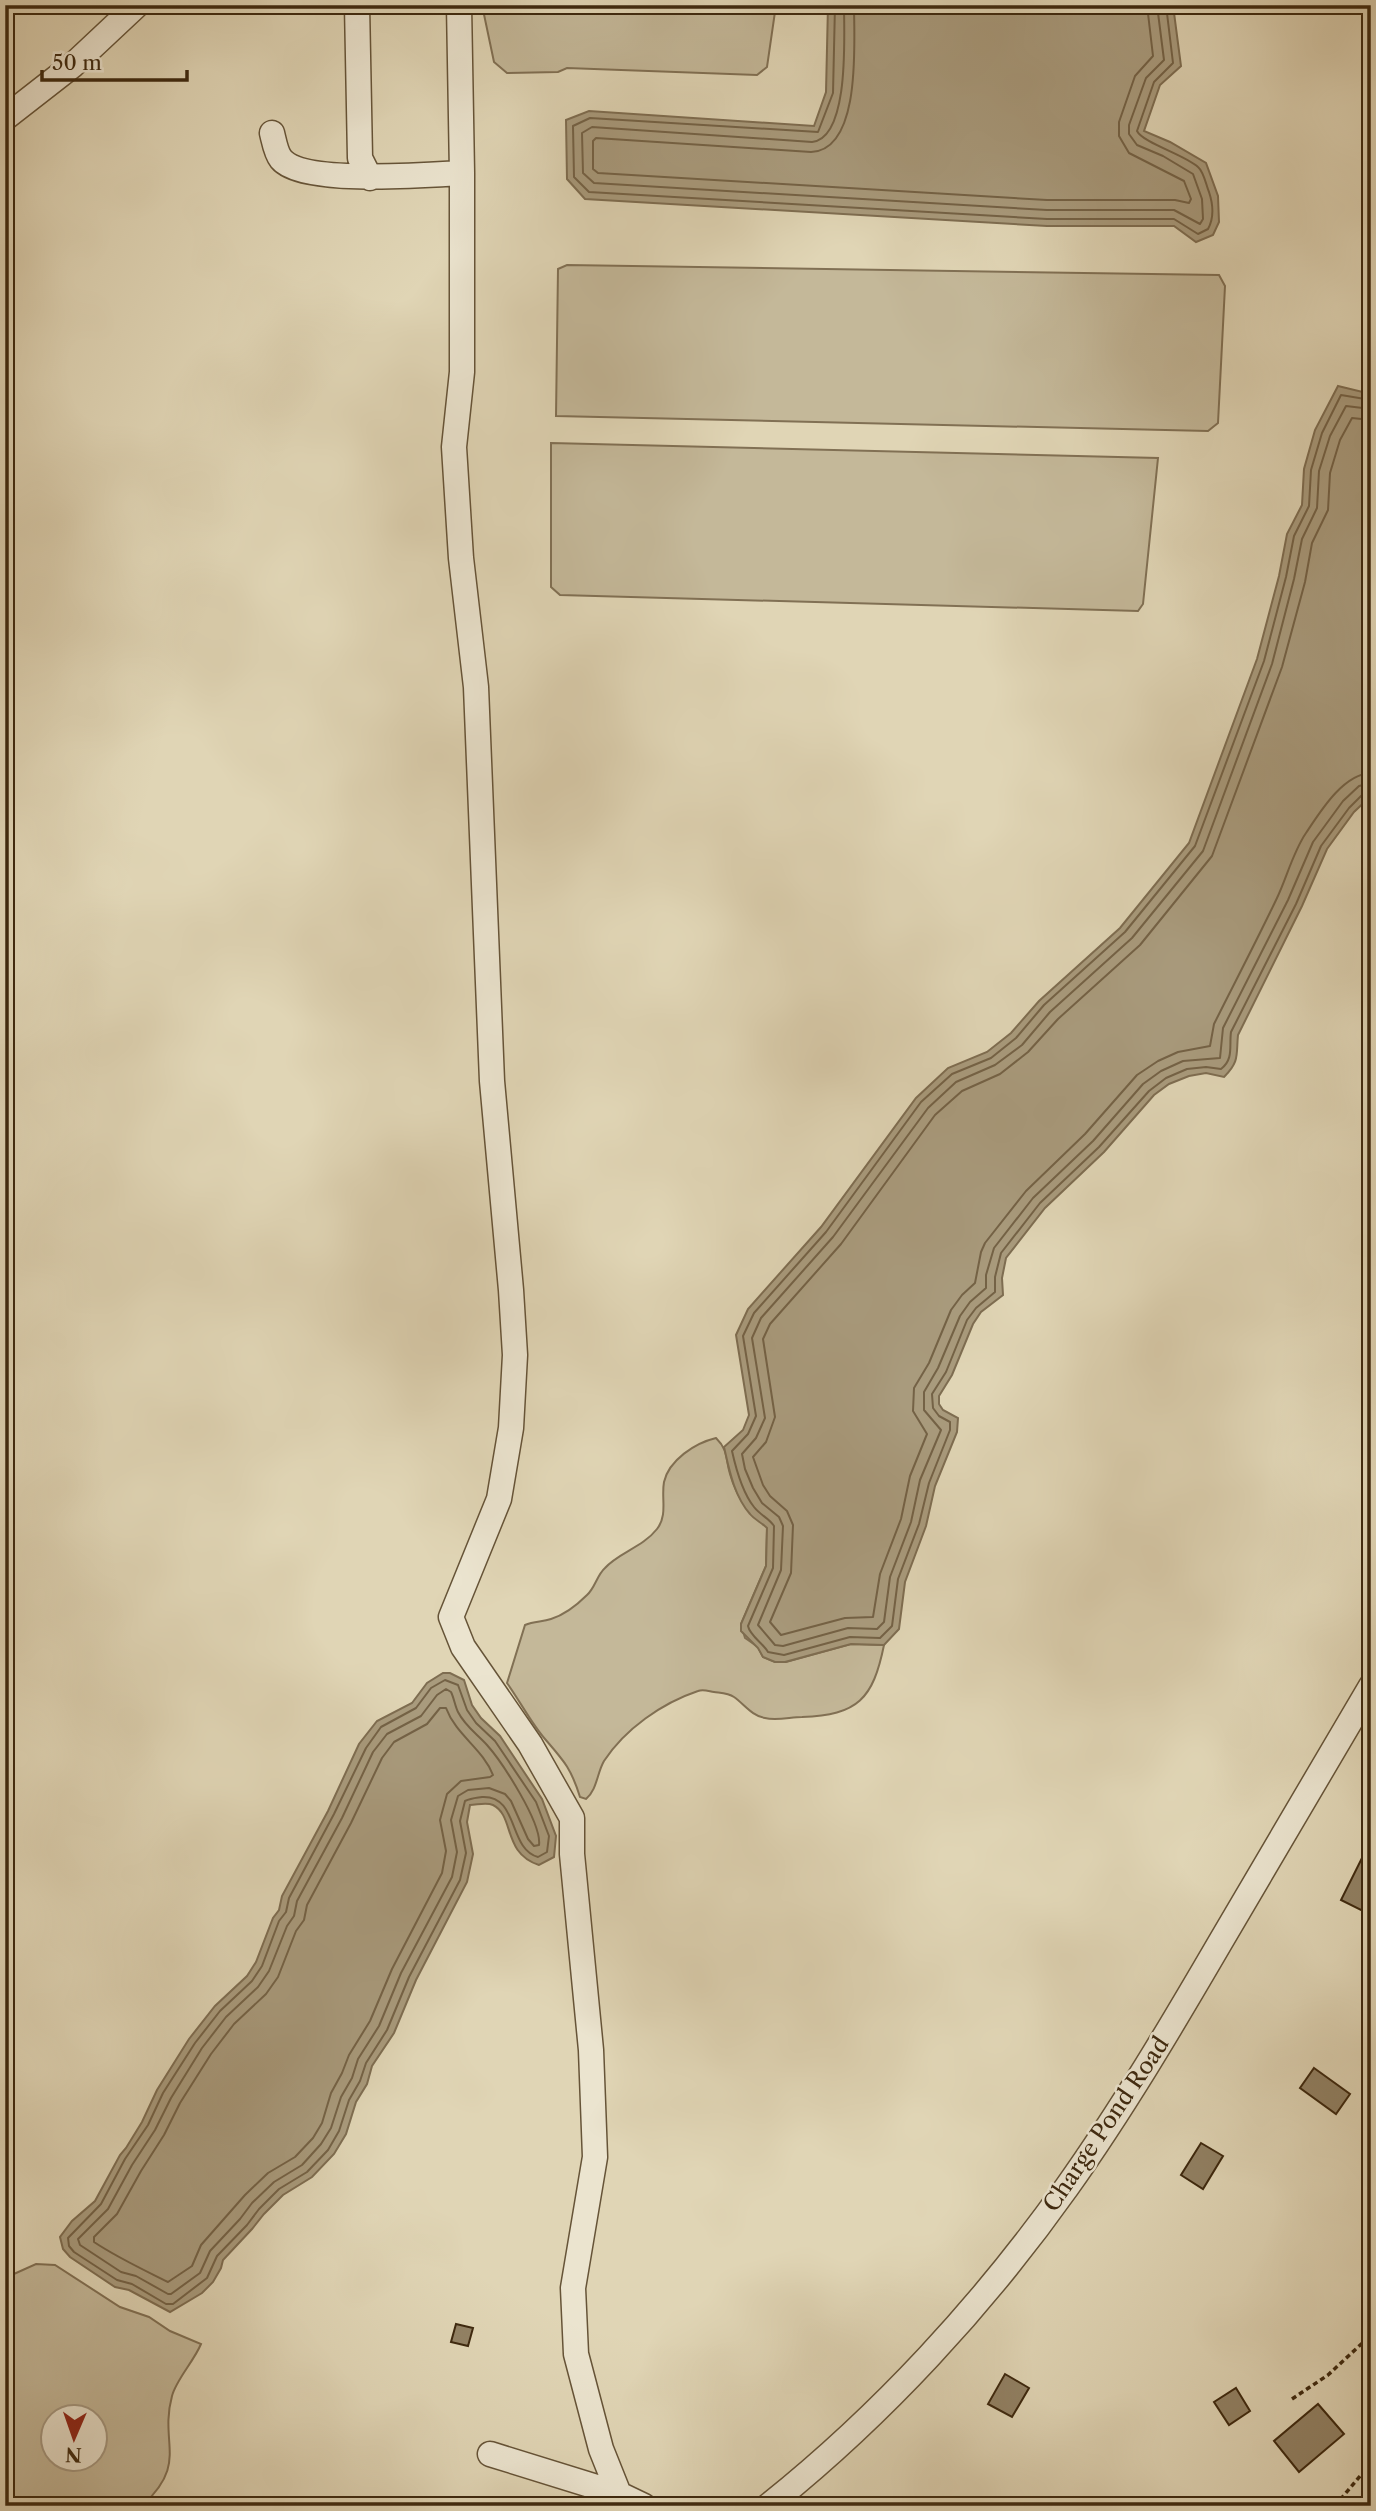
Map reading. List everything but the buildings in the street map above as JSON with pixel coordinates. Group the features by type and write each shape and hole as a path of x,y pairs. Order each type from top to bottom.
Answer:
{"street":[{"path":"5,118 72,65 137,5"},
{"path":"357,5 360,158 370,178"},
{"path":"459,5 462,372 454,446 461,558 476,687 492,1081 511,1290 514,1354 511,1428 499,1499 451,1617 463,1647 530,1744 572,1818 572,1854 591,2050 595,2157 573,2288 576,2354 601,2449 619,2494"},
{"path":"272,133 280,159 297,171 370,178 462,173"},
{"name":"Charge Pond Road","path":"768,2506 863,2423 914,2371 1010,2263 1054,2204 1103,2135 1150,2061 1371,1686"},
{"path":"490,2454 619,2494 644,2506"}],"path":[{"path":"1292,2399 1328,2375 1371,2334"},
{"path":"1335,2506 1371,2463"}],"shaded area":[{"path":"482,5 776,5 767,67 757,75 567,68 558,72 507,73 494,62"},
{"path":"567,265 1219,275 1225,286 1218,423 1208,431 556,416 558,269"},
{"path":"551,443 1158,458 1143,604 1138,611 560,595 551,587"},
{"path":"716,1438 725,1451 730,1474 740,1497 748,1510 767,1527 766,1566 741,1624 745,1638 758,1647 763,1657 775,1662 786,1662 851,1644 884,1645 880,1664 868,1691 860,1700 850,1708 821,1716 769,1719 756,1715 727,1694 702,1690 684,1696 658,1710 622,1738 604,1761 590,1795 586,1799 580,1797 566,1765 535,1726 507,1683 525,1625 551,1619 570,1609 590,1592 610,1563 651,1535 662,1518 664,1482 671,1467 692,1448"},
{"path":"36,2264 55,2265 120,2307 149,2317 170,2331 201,2344 172,2396 168,2427 169,2465 165,2477 142,2506 5,2506 5,2278"}],"water":[{"path":"828,5 1173,5 1181,66 1160,85 1144,131 1170,142 1206,163 1218,196 1219,222 1213,235 1196,242 1174,226 1047,226 585,199 567,179 566,120 589,111 814,126 826,92"},
{"path":"1338,386 1371,394 1371,796 1354,812 1327,849 1238,1035 1233,1066 1224,1077 1206,1073 1189,1076 1169,1084 1154,1095 1104,1152 1045,1208 1006,1258 1002,1278 1003,1295 981,1312 973,1324 952,1375 939,1396 939,1404 943,1410 958,1418 957,1432 935,1486 926,1526 905,1582 899,1629 884,1645 851,1644 785,1662 775,1662 763,1657 741,1631 741,1624 766,1566 767,1528 744,1507 733,1482 724,1447 743,1430 749,1415 736,1335 748,1309 821,1227 916,1098 948,1068 987,1052 1011,1033 1039,1001 1120,928 1189,843 1257,659 1287,534 1302,505 1304,469 1315,430"},
{"path":"443,1673 450,1673 464,1680 472,1705 500,1736 542,1799 556,1836 554,1857 539,1865 527,1859 514,1844 500,1810 490,1804 470,1805 467,1822 473,1854 467,1882 416,1980 394,2033 372,2066 346,2134 334,2154 312,2177 283,2195 264,2214 223,2260 213,2282 202,2293 170,2312 129,2290 115,2287 70,2257 63,2249 60,2237 72,2221 95,2201 189,2039 215,2006 247,1976 256,1962 273,1918 279,1910 282,1896 328,1811 359,1744 377,1721 412,1703 427,1683"}]}
